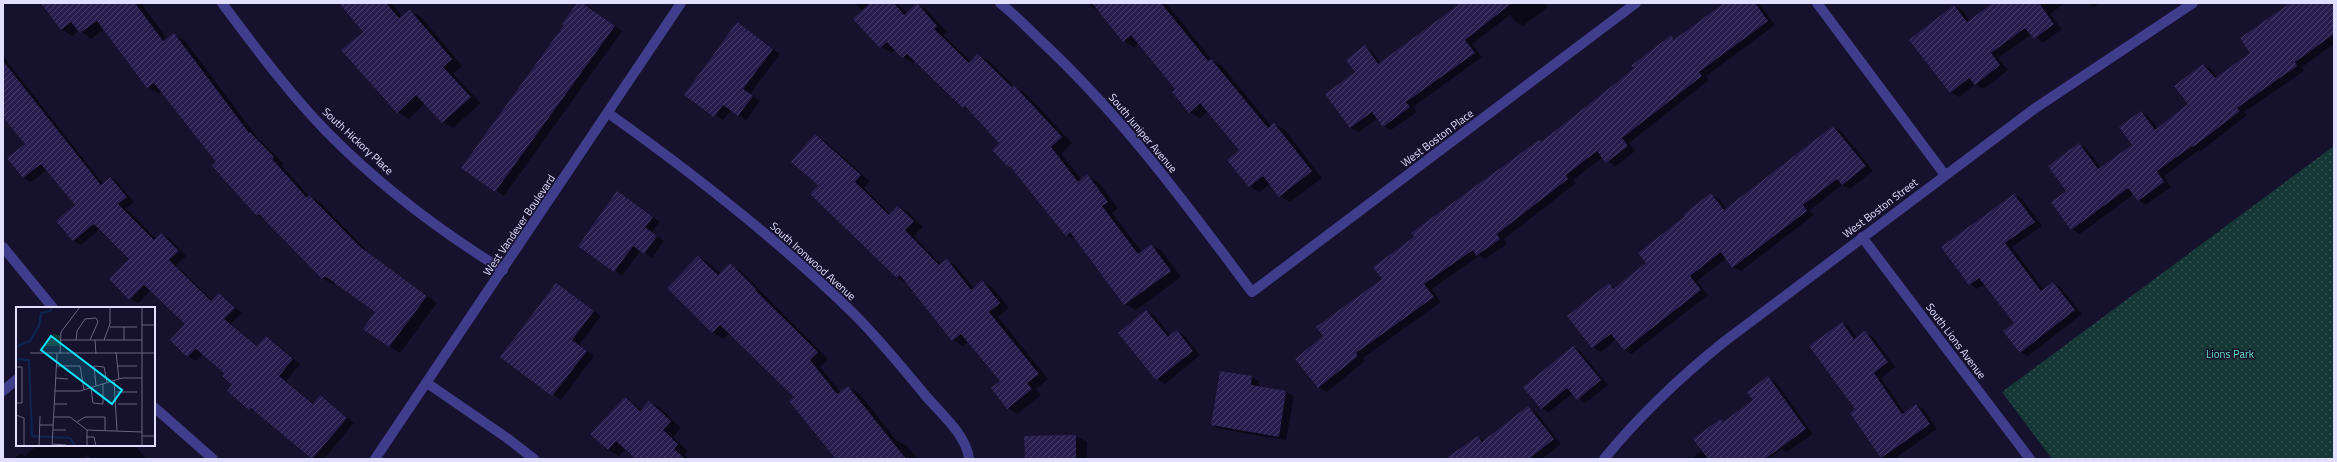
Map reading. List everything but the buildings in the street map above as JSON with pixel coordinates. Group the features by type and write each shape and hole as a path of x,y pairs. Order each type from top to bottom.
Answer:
{"street":[{"name":"South Hickory Place","path":"222,3 283,84 327,132 420,213 470,250 503,270"},
{"name":"South Juniper Avenue","path":"1000,3 1060,57 1107,106 1162,174 1252,292"},
{"name":"West Boston Place","path":"1252,292 1636,3"},
{"path":"1817,3 1945,175"},
{"name":"West Boston Street","path":"1604,459 1632,426 1682,375 1862,237 2034,109 2193,3"},
{"name":"West Vandever Boulevard","path":"375,459 608,113 679,4"},
{"name":"South Ironwood Avenue","path":"608,113 682,166 745,216 854,314 895,359 960,436 969,459"},
{"name":"South Lions Avenue","path":"1862,237 2030,459"},
{"path":"3,247 52,307"},
{"path":"3,391 16,380"},
{"path":"427,383 507,438 534,459"},
{"path":"155,409 213,459"}],"green space":[{"name":"Lions Park","path":"2334,146 2334,459 2052,459 2002,392"}]}
